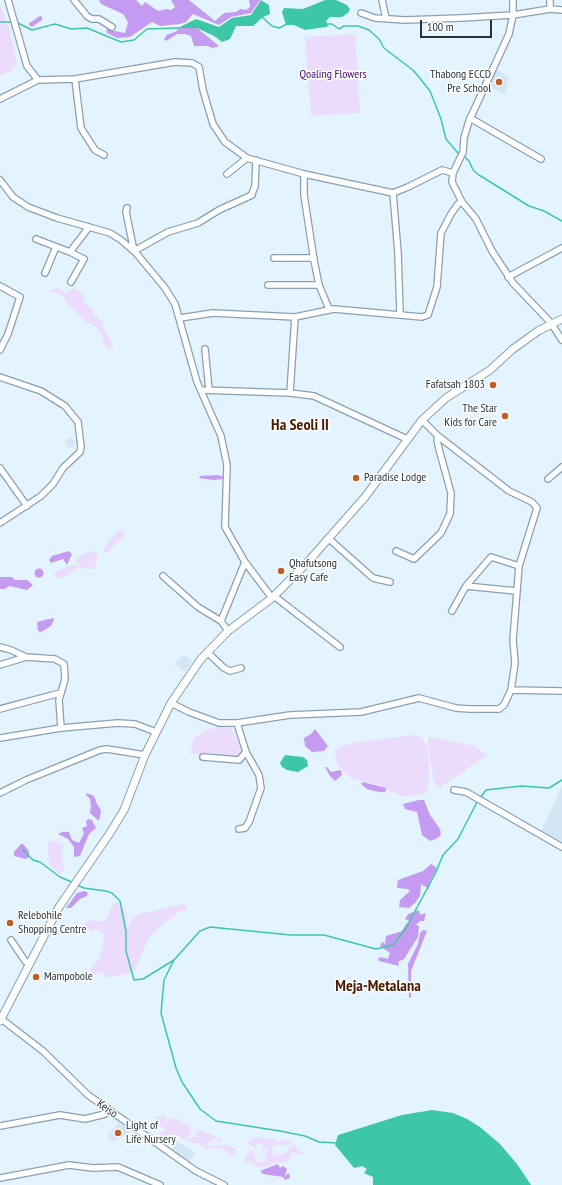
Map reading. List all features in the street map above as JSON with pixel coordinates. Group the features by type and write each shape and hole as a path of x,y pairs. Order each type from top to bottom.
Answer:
{"main road":[{"path":"0,1019 59,907 124,810 156,732 171,703 207,652 228,631 273,597 306,564 365,496 422,420 446,398 490,370 513,349 538,331 562,319"}],"street":[{"path":"8,0 27,66 38,80"},
{"path":"74,0 87,16 92,19 99,19 112,27"},
{"path":"382,0 386,18"},
{"path":"513,0 513,15 509,34 470,118 465,132 463,152 453,173 452,182 462,202 476,219 492,251 508,277 522,295 551,324 562,340"},
{"path":"550,0 550,9"},
{"path":"361,13 375,18 405,20 513,15 550,9 562,10"},
{"path":"0,98 38,80 75,79 175,62 192,62 199,66 203,90 213,124 225,142 247,158 304,174 393,193 442,170 453,173"},
{"path":"75,79 81,128 95,150 104,155"},
{"path":"470,118 542,159"},
{"path":"227,174 247,158"},
{"path":"134,251 168,232 198,223 219,210 252,194 255,186 256,160"},
{"path":"304,174 304,195 314,258 319,285 328,309"},
{"path":"0,180 13,197 28,207 57,218 110,233 134,251 165,288 175,304 197,382 202,390 221,436 227,465 225,527 245,562 273,597 340,646"},
{"path":"393,193 398,253 400,314"},
{"path":"180,318 213,313 294,317 323,312 328,309 422,317 428,315 437,287 441,233 451,214 458,204 462,202"},
{"path":"127,208 126,212 134,251"},
{"path":"70,252 89,227"},
{"path":"36,239 56,246 84,259 71,282"},
{"path":"45,273 56,246"},
{"path":"508,277 562,248"},
{"path":"274,258 314,258"},
{"path":"268,284 319,285"},
{"path":"0,286 20,297 8,334 0,350"},
{"path":"290,392 294,317"},
{"path":"206,349 209,390"},
{"path":"0,377 41,391 65,406 78,422 81,440 80,452 63,468 53,484 41,496 0,523"},
{"path":"202,390 290,392 314,396 407,439"},
{"path":"171,703 189,712 220,723 237,723 290,715 361,712 419,698 456,708 499,709 508,701 515,663 513,640 519,566 536,508 535,504 509,491 438,436 422,420"},
{"path":"396,551 414,559 441,533 450,514 451,493 439,449 437,440 438,436"},
{"path":"548,479 562,467"},
{"path":"0,468 27,506"},
{"path":"328,538 373,578 390,582"},
{"path":"452,612 466,586 491,557 519,566"},
{"path":"221,621 245,562"},
{"path":"163,576 198,607 221,621 228,631"},
{"path":"466,586 516,591"},
{"path":"0,647 12,650 26,657"},
{"path":"207,652 224,668 230,670 241,668"},
{"path":"0,665 26,657 55,659 64,664 65,679 60,693 59,708 61,728"},
{"path":"511,690 562,691"},
{"path":"0,709 60,693"},
{"path":"237,723 246,752 259,775 261,788 249,822 245,828 239,829"},
{"path":"0,738 61,728 118,724 136,724 156,732"},
{"path":"0,793 26,780 100,750 106,749 146,755"},
{"path":"203,757 239,760 246,752"},
{"path":"454,790 466,792 562,847"},
{"path":"10,940 25,961 29,964"},
{"name":"Keiso","path":"0,1019 30,1039 88,1096 196,1171 224,1185"},
{"path":"0,1126 60,1115 86,1119 105,1114 108,1110"},
{"path":"0,1178 69,1165 93,1168 118,1167 160,1185"}],"shaded area":[{"path":"99,0 136,0 142,6 145,2 158,11 167,9 171,10 175,7 171,0 189,0 215,21 224,13 236,12 240,9 246,10 250,7 249,0 260,0 251,13 231,17 219,25 193,14 186,22 180,24 160,26 152,22 130,37 117,38 107,33 106,29 125,33 128,22 123,14 101,4"},
{"path":"261,0 269,5 270,14 263,17 253,26 236,26 230,39 222,42 214,36 197,28 178,28 196,19 219,27 232,18 251,15"},
{"path":"325,0 336,0 347,5 350,9 348,13 342,17 330,17 326,21 328,26 326,27 305,30 294,25 286,25 282,12 284,8 303,9"},
{"path":"40,16 42,17 42,20 32,27 28,24"},
{"path":"178,28 197,28 219,46 213,48 207,46 194,46 191,36 185,34 177,34 166,41 164,39 167,35 177,31"},
{"name":"Thabong ECCD Pre School","path":"496,69 509,77 505,95 487,86"},
{"path":"70,438 75,443 70,448 65,443"},
{"path":"200,476 222,476 224,479 213,480 199,478"},
{"path":"69,551 72,554 67,565 63,559 51,563 49,560 52,556"},
{"path":"39,568 44,573 39,578 34,573"},
{"path":"0,577 12,577 15,580 27,580 33,585 27,590 9,586 5,589 0,589"},
{"path":"53,618 54,620 51,626 41,632 38,631 37,622"},
{"path":"184,654 193,661 184,672 174,663"},
{"path":"315,729 328,746 324,751 312,752 305,746 304,738 311,734"},
{"path":"285,755 303,757 307,760 308,766 298,772 287,770 282,767 280,763"},
{"path":"325,767 327,767 331,772 341,770 342,775 335,781"},
{"path":"363,782 386,788 386,790 385,792 379,792 367,789 361,784"},
{"path":"562,786 562,851 538,838"},
{"path":"87,793 94,796 101,810 99,821 90,813 90,799 86,795"},
{"path":"424,800 430,815 440,829 441,835 436,839 430,841 422,835 417,812 405,809 403,804"},
{"path":"88,819 92,820 96,828 89,834 80,856 74,857 74,847 72,844 68,839 58,834 62,832 69,832 72,840 79,843 84,833 82,828 87,826 86,821"},
{"path":"21,844 23,844 29,851 29,857 26,859 14,856 14,852"},
{"path":"431,864 436,867 436,871 430,881 429,889 421,884 420,896 415,903 409,908 399,907 400,900 410,891 408,889 397,888 398,880 423,871"},
{"path":"85,891 88,893 87,896 80,899 71,908 66,908 77,893"},
{"path":"419,910 420,915 426,913 424,921 420,921 416,925 419,926 418,937 404,959 398,962 399,966 379,961 378,959 380,957 388,959 390,953 380,946 382,942 385,944 386,936 402,931 406,924 410,921 405,919 408,914"},
{"path":"423,930 427,931 411,971 411,997 409,998 408,964 418,944 420,933"},
{"path":"432,1110 453,1113 480,1127 500,1144 517,1164 531,1185 373,1185 373,1177 364,1173 367,1169 362,1166 354,1168 335,1145 338,1135 402,1115"},
{"name":"Light of Life Nursery","path":"119,1123 131,1131 113,1142 107,1136"},
{"path":"177,1141 196,1153 189,1162 172,1149"},
{"path":"278,1164 280,1168 283,1166 287,1169 285,1176 289,1173 290,1178 285,1180 283,1177 263,1174 260,1171"}],"green space":[{"path":"0,5 9,27 17,63 11,71 0,76"},
{"name":"Qoaling Flowers","path":"355,34 360,113 311,116 305,37"},
{"path":"57,288 63,290 66,294 74,288 82,293 85,304 94,310 93,315 104,322 102,326 111,341 113,348 108,349 104,344 101,334 95,326 84,321 75,310 69,306 61,294 52,292 51,290"},
{"path":"120,530 124,530 123,537 105,554 103,551 108,541"},
{"path":"88,552 98,554 95,567 92,569 80,567 75,559"},
{"path":"72,565 76,565 78,568 68,576 59,578 55,577 54,574 57,571"},
{"path":"220,726 231,728 240,746 241,753 236,757 229,758 190,753 194,738 205,731"},
{"path":"414,735 422,737 427,748 429,762 428,790 421,795 401,796 380,786 353,779 346,775 337,762 334,750 350,743"},
{"path":"431,737 474,746 487,755 439,788 435,785 428,748 428,738"},
{"path":"52,840 63,845 62,858 65,869 60,874 49,864 47,843"},
{"path":"118,902 123,906 127,917 126,926 129,927 132,918 139,914 183,904 187,905 187,910 179,912 149,937 135,970 111,978 105,976 104,971 92,975 90,969 100,958 104,936 103,933 96,929 92,931 85,926 84,923 89,920 98,922 106,920 111,908"},
{"path":"166,1116 167,1121 172,1118 188,1124 191,1128 187,1140 196,1136 196,1130 203,1131 222,1139 219,1142 214,1138 206,1146 226,1145 236,1149 236,1153 232,1157 223,1149 213,1147 206,1149 200,1143 192,1143 173,1134 168,1140 165,1135 159,1135 159,1132 164,1132 165,1128 155,1125 154,1122 156,1117"},
{"path":"254,1137 262,1137 264,1140 270,1138 278,1142 290,1139 293,1142 284,1145 276,1145 272,1148 273,1156 286,1153 291,1146 295,1145 299,1150 304,1152 301,1155 291,1153 289,1162 272,1163 270,1166 258,1167 250,1161 244,1162 246,1154 253,1150 257,1163 263,1162 266,1157 268,1145 262,1154 263,1144 255,1144 257,1149 247,1143"}],"waterway":[{"path":"262,17 272,26 279,28 287,24"},
{"path":"0,22 12,22"},
{"path":"16,22 32,30 55,24 71,29 87,28 121,42 134,40 147,29 178,28"},
{"path":"326,24 332,24 339,29 344,26 358,26 369,30 379,39 384,48 414,71 430,91 441,119 446,139 458,153"},
{"path":"464,156 469,161 473,170 479,175 529,206 544,211 562,221"},
{"path":"480,798 486,790 521,786 549,788 562,780"},
{"path":"77,885 84,888 112,893 120,901 126,932 126,951 134,980 143,979 174,960 200,931 210,927 291,935 324,935 376,949 393,945 406,928 435,874 443,855 458,839 477,802"},
{"path":"23,850 33,860 40,862 60,877 74,883"},
{"path":"174,960 164,980 161,1013 176,1068 182,1082 200,1109 216,1121 305,1136 319,1142 337,1143"}],"place":[{"name":"Thabong ECCD Pre School","path":"499,82"},
{"name":"Fafatsah 1803","path":"493,385"},
{"name":"The Star Kids for Care","path":"505,416"},
{"name":"Paradise Lodge","path":"356,478"},
{"name":"Qhafutsong Easy Cafe","path":"281,571"},
{"name":"Relebohile Shopping Centre","path":"10,923"},
{"name":"Mampobole","path":"36,977"},
{"name":"Light of Life Nursery","path":"118,1133"}],"district":[{"name":"Ha Seoli II","path":"300,425"},
{"name":"Meja-Metalana","path":"378,986"}]}
